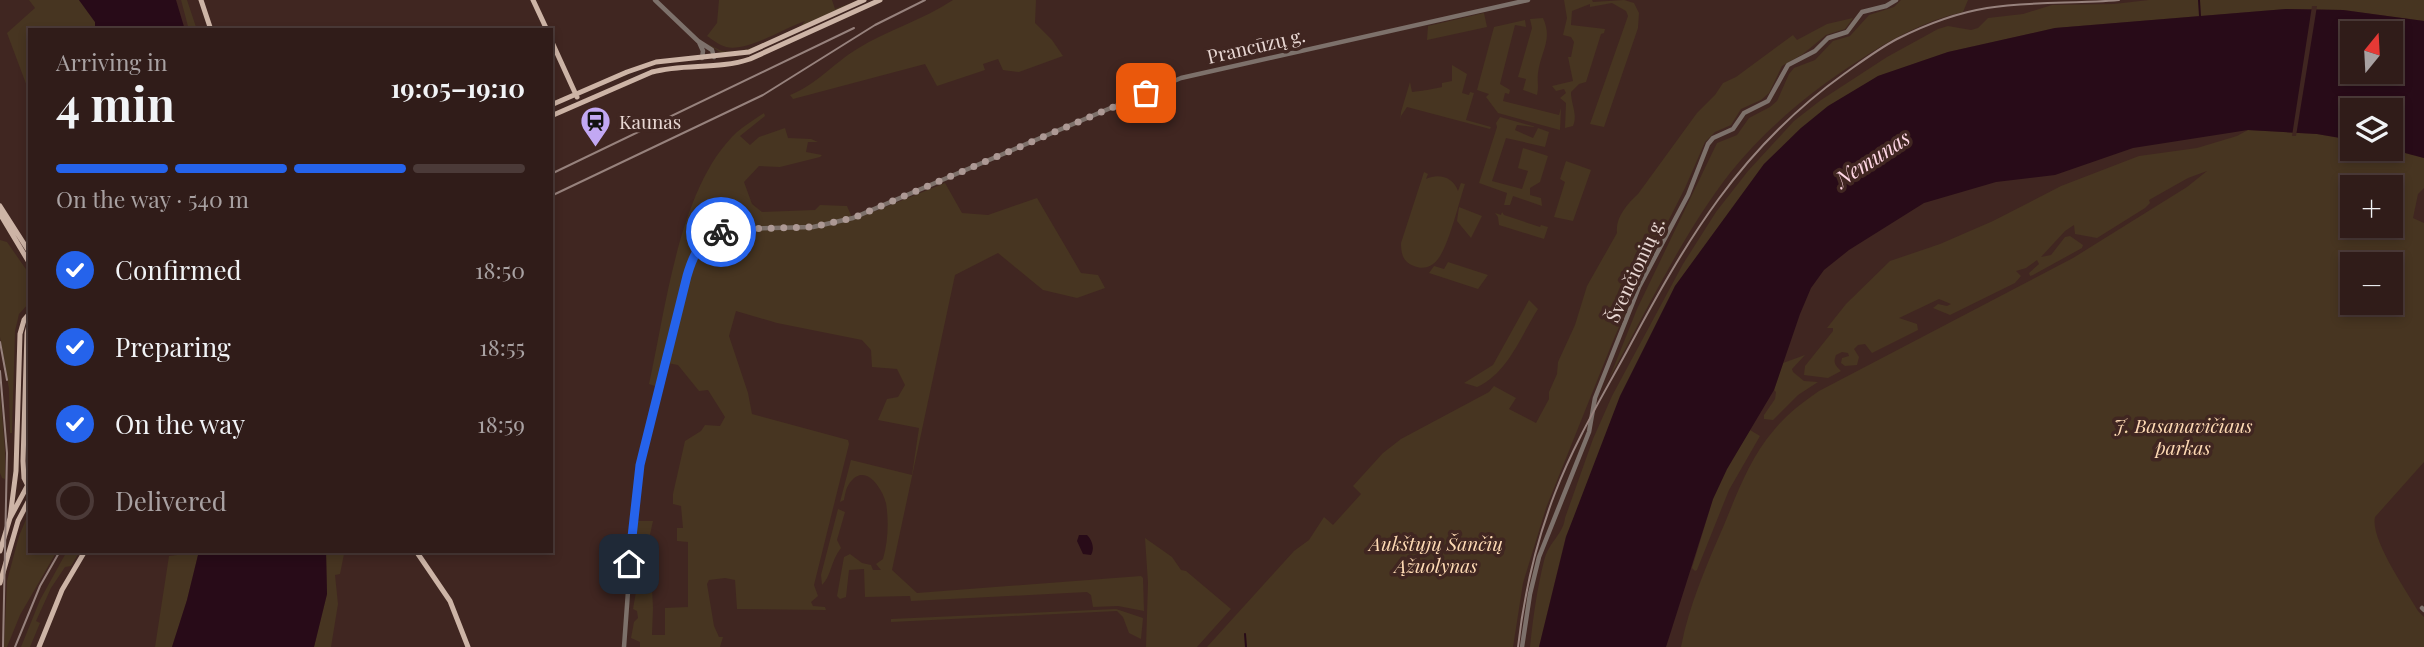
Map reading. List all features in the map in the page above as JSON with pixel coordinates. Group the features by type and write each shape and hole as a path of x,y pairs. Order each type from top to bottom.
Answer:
{"main road":[{"path":"201,0 210,28"},
{"path":"533,0 546,28"},
{"path":"553,104 656,62 737,55 762,47 864,0"},
{"path":"553,115 660,69 736,64 880,0"},
{"path":"553,44 580,103"},
{"path":"714,57 715,66"},
{"path":"592,87 596,96"},
{"path":"0,206 28,250"},
{"path":"0,214 28,261"},
{"path":"0,551 10,517 16,471 20,334 28,315"},
{"path":"28,329 23,461 24,478 28,486"},
{"path":"10,517 28,485"},
{"path":"0,583 15,532 28,503"},
{"path":"38,647 62,590 84,553"},
{"path":"417,553 450,601 468,647"}],"street":[{"name":"Prancūzų g.","path":"624,647 632,536 643,454 692,260 705,242 722,231 813,227 837,223 1181,78 1528,0"},
{"name":"Švenčionių g.","path":"1522,647 1539,557 1589,432 1595,397 1639,288 1678,209 1688,195 1708,144 1713,138 1733,129 1744,113 1768,101 1788,65 1815,51 1828,38 1847,32 1862,12 1886,6 1896,0"},
{"path":"655,1 712,51 714,57"},
{"path":"698,41 703,51 702,58"}],"green space":[{"path":"29,0 79,0 95,22 95,28 28,28 28,89 7,33 35,8"},
{"path":"181,0 187,0 196,28 188,28"},
{"path":"719,0 832,0 835,9 859,0 774,39 801,26 805,21 755,43 735,48 723,46 707,36 717,23"},
{"path":"953,0 1036,0 1035,23 1063,56 1019,72 1003,70 998,59 983,64 985,70 937,86 925,64 793,99 790,95 808,86 869,42"},
{"path":"1564,0 1624,0 1634,3 1639,13 1638,28 1604,127 1590,124 1628,16 1626,11 1612,3 1590,7 1590,4 1572,11 1571,25 1605,29 1586,82 1579,84 1571,92 1574,122 1573,126 1565,128 1566,103 1560,98 1566,93 1564,89 1556,91 1552,86 1573,81 1568,57 1571,57 1574,42 1571,37 1563,35 1567,18"},
{"path":"1901,0 1968,0 1963,12 1908,32 1840,73 1806,98 1758,141 1730,173 1696,222 1609,379 1637,309 1717,143 1737,135 1749,118 1777,101 1794,68 1815,60 1833,41 1850,36 1869,15 1894,7"},
{"path":"2149,0 2424,0 2424,21 2343,10 2286,9 2055,28 1948,52 1878,76 1801,128 1764,164 1675,286 1566,536 1539,647 1530,647 1544,561 1564,524 1593,439 1612,396 1683,264 1716,212 1748,171 1794,121 1887,57 1938,29 1948,26 1971,30 1978,28 1988,18 2023,14 2052,5 2114,4"},
{"path":"1484,13 1487,27 1427,40 1428,26"},
{"path":"1543,18 1547,39 1539,65 1537,95 1523,90 1526,79 1518,77 1532,28 1530,19"},
{"name":"Aukštųjų Šančių Ąžuolynas","path":"1853,18 1845,29 1826,35 1803,54 1782,66 1769,93 1761,100 1741,109 1731,125 1715,132 1705,142 1615,336 1546,508 1523,583 1513,647 1207,647 1294,551 1309,540 1324,517 1333,525 1361,494 1353,486 1383,453 1401,439 1489,392 1494,386 1516,398 1509,409 1536,423 1549,399 1558,362 1575,325 1587,286 1617,233 1620,217 1697,113 1723,83 1736,77 1793,35 1797,40 1827,24"},
{"path":"1525,20 1526,27 1515,25 1500,84 1510,90 1509,94 1505,93 1503,101 1559,115 1561,108 1560,130 1498,113 1486,97 1489,94 1477,90 1494,27"},
{"path":"1452,65 1467,74 1462,93 1474,93 1466,120 1491,127 1490,129 1407,107 1400,122 1401,112 1410,82 1412,92 1442,87 1442,83 1452,81"},
{"path":"764,113 765,116 740,136 750,145 759,137 785,128 788,138 818,142 808,142 806,152 822,155 780,167 759,166 744,182 752,204 762,212 815,210 820,205 847,206 853,220 945,183 962,213 988,215 1037,198 1081,273 1098,275 1105,288 1077,298 1043,290 998,253 955,275 892,570 917,593 1141,576 1144,611 1118,606 1093,607 1091,595 1087,592 911,601 910,596 865,597 864,569 849,570 846,597 840,599 837,596 844,557 850,554 862,563 871,565 873,570 881,570 876,564 883,559 887,539 886,503 881,490 872,479 861,475 855,478 848,486 844,500 840,502 851,460 912,475 919,428 878,420 887,399 898,397 905,385 897,369 872,367 871,350 862,340 777,323 736,311 729,336 748,393 752,414 848,440 814,585 818,596 811,602 813,606 825,607 826,610 737,609 735,580 709,580 707,584 714,626 719,637 723,637 720,647 640,647 640,642 631,638 634,622 638,618 637,611 633,609 637,586 631,577 636,521 653,521 645,557 648,558 647,572 652,589 652,635 665,635 665,608 688,607 688,542 677,541 677,528 683,528 681,506 673,504 685,441 701,431 705,425 720,426 725,417 708,390 699,391 678,365 662,362 655,386 649,384 669,285 688,215 701,183 717,155 737,132"},
{"path":"1500,117 1536,127 1517,125 1515,130 1533,138 1538,128 1549,132 1545,147 1506,138 1492,181 1522,189 1528,171 1518,168 1523,148 1548,156 1540,182 1530,188 1530,195 1541,198 1542,206 1513,196 1510,205 1504,205 1507,193 1479,183"},
{"name":"J. Basanavičiaus parkas","path":"2248,130 2340,138 2340,161 2403,161 2403,152 2424,158 2424,188 2418,194 2413,218 2424,223 2424,462 2375,517 2375,526 2390,564 2424,617 2424,647 1681,647 1699,585 1745,475 1758,452 1789,414 1819,391 2073,258 2187,187 2207,171 2188,178 2149,200 2150,203 2145,208 2097,238 2075,234 2074,225 2041,257 2051,255 2065,237 2070,236 2083,245 2082,248 2030,276 2029,273 2039,264 2037,260 2016,271 2021,276 2015,283 1950,315 1933,308 1938,304 1951,304 1939,299 1899,318 1917,324 1918,330 1872,353 1865,344 1858,345 1854,349 1859,357 1857,365 1845,366 1841,363 1842,358 1849,356 1848,353 1842,352 1836,355 1835,360 1841,371 1828,378 1804,375 1805,366 1833,331 1833,328 1827,328 1846,304 1890,261 1940,244 1993,221 2061,186 2139,156 2197,148"},
{"path":"1566,161 1591,170 1573,221 1554,217 1565,182 1560,179"},
{"path":"1424,172 1428,174 1426,179 1441,176 1449,179 1458,191 1461,183 1465,184 1442,252 1433,264 1421,268 1405,260 1401,243"},
{"path":"1459,207 1482,216 1471,238 1457,221"},
{"path":"1502,212 1540,227 1548,227 1544,239 1499,225 1495,213 1501,215"},
{"path":"0,240 7,242 28,272 28,304 19,314 15,331 12,433 9,389 0,337"},
{"path":"1448,262 1488,275 1478,289 1429,273 1434,266 1444,269"},
{"path":"1529,300 1538,309 1505,364 1488,381 1477,387 1464,383 1493,365"},
{"path":"1805,355 1792,369 1793,372 1804,381 1818,382 1798,395 1773,420 1764,419 1775,399 1774,390 1783,363"},
{"path":"0,389 5,451 5,479 0,473"},
{"path":"1750,430 1760,436 1729,490 1695,571 1692,568 1713,499"},
{"path":"838,509 845,512 837,540 841,548 822,585 821,575"},
{"path":"28,515 28,553 56,553 20,615 7,647 4,647 7,581 19,536"},
{"path":"1145,538 1172,557 1181,570 1186,571 1231,609 1197,647 1146,647 1148,583"},
{"path":"66,553 79,553 51,588 36,621 40,623 30,647 21,647 40,600"},
{"path":"199,553 172,647 155,647 169,556"},
{"path":"326,553 344,554 340,574 335,575 338,604 331,647 314,647 327,594"},
{"path":"1116,609 1143,618 1141,639 1129,633 1123,617 1117,611 891,622 891,619"}],"water":[{"path":"79,0 176,0 184,28 95,28 95,22"},
{"name":"Nemunas","path":"2286,9 2343,10 2424,21 2424,158 2403,152 2403,98 2340,98 2340,138 2248,130 2133,148 2055,175 1996,182 1924,203 1849,250 1824,270 1811,288 1774,390 1727,469 1713,499 1666,647 1539,647 1566,537 1620,396 1675,286 1764,164 1801,128 1828,106 1878,76 1948,52 2055,28"},
{"path":"1079,535 1087,535 1090,539 1093,547 1091,555 1083,554 1077,541"},
{"path":"199,553 326,553 327,594 314,647 172,647"}],"pier":[{"path":"2312,6 2317,6 2296,136 2292,136"}],"waterway":[{"path":"2199,0 2200,16"},
{"path":"1245,634 1246,647"}],"railway":[{"path":"553,195 763,95 875,25 925,0"},
{"path":"1518,647 1527,588 1537,549 1563,474 1671,272 1694,235 1745,165 1807,103 1844,74 1883,47 1930,24 1987,8 2119,0"},
{"path":"553,173 854,28"},
{"path":"0,342 7,380"},
{"path":"0,371 7,453 3,647"},
{"path":"15,647 40,586 59,553"}],"way so far":[{"path":"721,232 813,227 853,218 1146,93"}],"place":[{"name":"Kaunas","path":"596,149"}],"route":[{"path":"629,564 640,465 687,276 699,247 721,232"}]}
